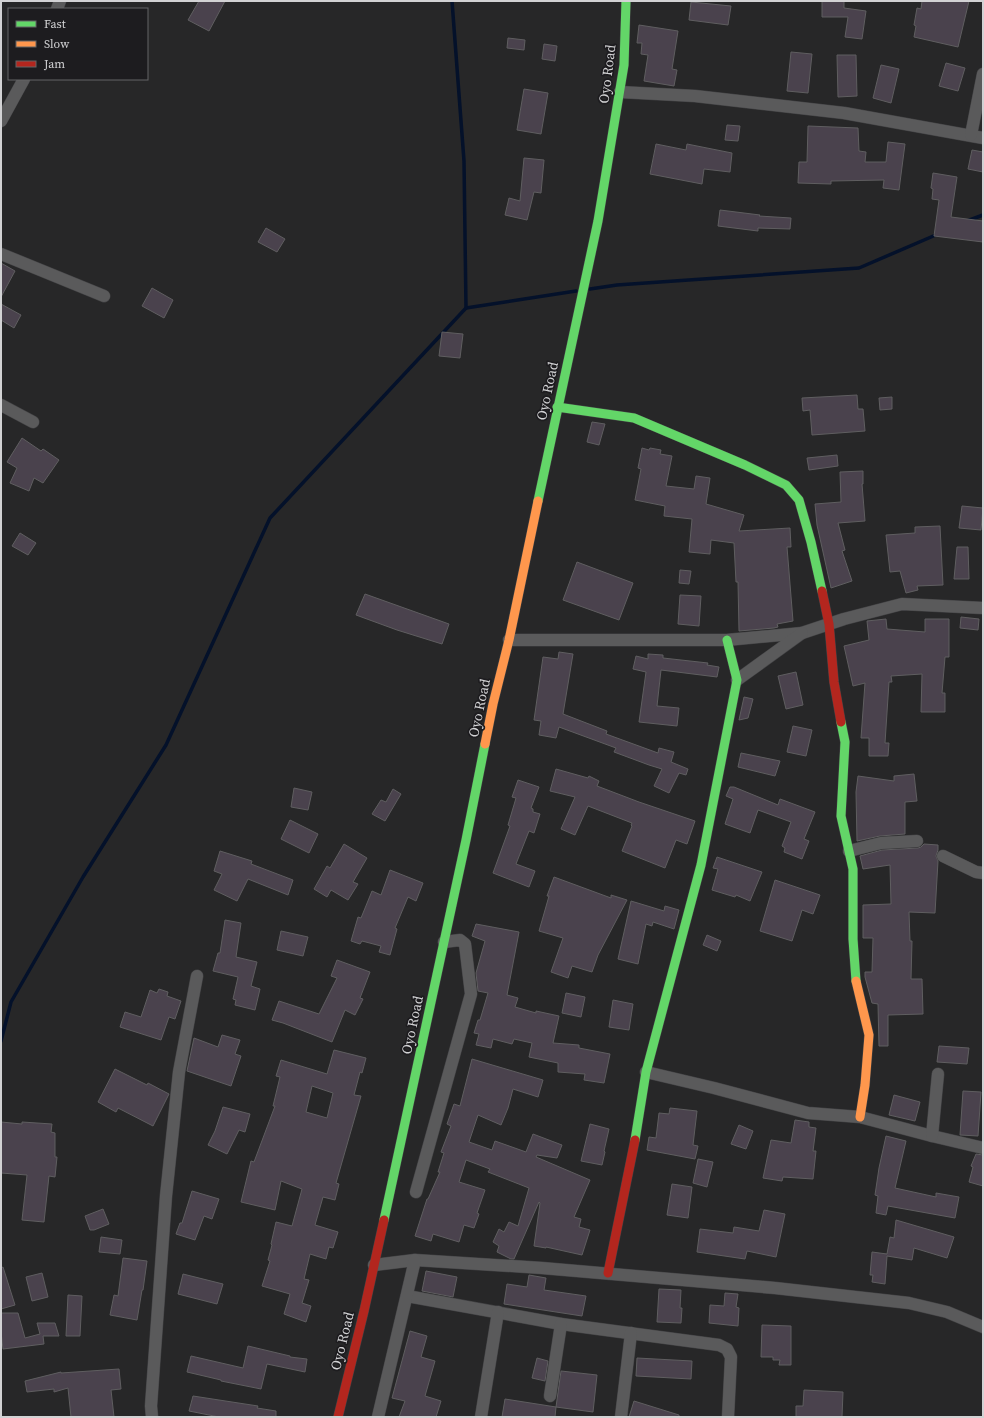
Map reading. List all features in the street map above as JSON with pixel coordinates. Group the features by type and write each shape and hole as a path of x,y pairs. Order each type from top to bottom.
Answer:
{"main road":[{"name":"Oyo Road","path":"338,1417 374,1266 409,1108 466,840 493,704 509,640 557,407 598,221 624,65 626,1"},
{"path":"557,407 634,418 738,462 786,485 799,500 811,542 829,624 834,682 844,742 842,816 853,868 853,939 855,978 869,1035 865,1085 860,1117"},
{"path":"608,1273 634,1143 646,1072 701,865 737,680 727,640"}],"street":[{"path":"970,135 983,74"},
{"path":"1,121 23,80"},
{"path":"620,92 695,96 844,113 983,138"},
{"path":"1,254 104,296"},
{"path":"1,406 33,422"},
{"path":"509,640 727,640 802,633 902,604 983,608"},
{"path":"737,680 802,633"},
{"path":"849,851 881,843 917,841"},
{"path":"943,856 976,872 983,873"},
{"path":"416,1192 470,994 465,944 460,940 444,942"},
{"path":"152,1417 151,1406 166,1196 179,1072 197,976"},
{"path":"646,1072 808,1113 860,1117 983,1148"},
{"path":"932,1136 938,1074"},
{"path":"374,1266 415,1260 608,1273 774,1288 909,1303 947,1312 983,1326"},
{"path":"378,1417 415,1260"},
{"path":"407,1296 562,1324 719,1344 727,1349 731,1357 728,1417"},
{"path":"481,1417 498,1312"},
{"path":"550,1396 562,1324"},
{"path":"621,1417 632,1333"}],"building":[{"path":"199,1 225,1 209,31 188,20"},
{"path":"822,1 844,1 844,8 866,11 862,39 845,37 848,17 822,17"},
{"path":"922,1 969,1 958,47 914,37 916,26 914,25 917,8 921,9"},
{"path":"691,2 731,6 728,25 689,20"},
{"path":"639,25 678,31 672,69 677,70 674,86 644,81 648,55 641,54 642,43 637,43"},
{"path":"508,38 525,40 524,50 507,48"},
{"path":"544,44 557,46 555,61 542,59"},
{"path":"791,52 812,54 808,93 787,91"},
{"path":"837,55 856,55 857,96 838,97"},
{"path":"946,63 965,68 958,91 939,86"},
{"path":"881,65 899,69 891,103 873,98"},
{"path":"524,89 548,93 541,134 517,130"},
{"path":"727,125 740,126 738,141 725,140"},
{"path":"808,126 858,128 859,151 866,152 865,162 886,162 888,142 905,144 899,190 883,188 884,180 831,181 831,184 798,183 799,162 807,162"},
{"path":"656,144 686,150 687,144 732,153 730,172 704,169 702,184 650,174"},
{"path":"972,150 983,152 983,172 968,169"},
{"path":"524,158 544,160 541,193 534,192 527,220 505,215 509,198 520,201"},
{"path":"933,173 957,177 951,217 983,221 983,242 934,236 939,200 932,199 933,189 931,188"},
{"path":"720,210 760,215 759,216 791,218 790,229 758,228 758,231 718,226"},
{"path":"266,228 285,239 277,252 258,242"},
{"path":"1,263 15,271 1,297"},
{"path":"152,288 173,300 164,318 142,306"},
{"path":"1,304 21,315 14,328 1,320"},
{"path":"442,332 463,334 460,358 439,356"},
{"path":"857,395 858,409 863,409 865,431 812,435 810,410 803,411 802,398"},
{"path":"892,397 892,409 880,410 879,398"},
{"path":"592,422 605,424 599,445 587,442"},
{"path":"22,438 41,451 43,449 59,460 43,483 34,478 29,491 10,483 17,468 7,462"},
{"path":"642,448 649,450 650,448 661,450 660,454 672,456 666,486 694,489 696,476 710,478 706,504 744,515 739,531 790,528 791,547 787,547 793,621 777,624 778,627 774,628 739,631 738,582 736,582 734,543 711,540 710,554 689,552 692,519 664,516 665,506 635,500 641,469 638,468"},
{"path":"837,455 838,466 809,470 807,458"},
{"path":"863,471 862,484 865,521 838,523 845,550 842,551 852,581 831,588 817,525 815,504 841,502 840,472"},
{"path":"962,506 983,508 981,530 959,528"},
{"path":"940,526 943,585 917,586 918,590 906,593 900,571 890,572 886,535 915,533 915,527"},
{"path":"20,533 36,543 28,555 12,546"},
{"path":"957,547 968,547 969,579 954,579"},
{"path":"577,562 633,583 619,620 563,600"},
{"path":"680,570 691,571 689,584 679,583"},
{"path":"365,594 449,624 442,644 356,615"},
{"path":"680,595 701,596 699,626 678,624"},
{"path":"961,617 979,619 978,630 960,628"},
{"path":"886,619 887,629 925,632 925,619 949,619 949,657 945,657 942,693 945,693 945,712 921,712 922,674 891,676 892,682 889,682 885,743 889,743 888,756 869,756 869,738 861,738 865,683 853,686 844,646 869,640 867,621"},
{"path":"559,652 573,654 563,714 607,731 606,734 658,753 659,748 674,752 671,762 688,769 686,775 679,773 669,793 654,786 662,769 614,752 616,748 559,727 556,738 539,735 541,721 534,720 543,657 558,659"},
{"path":"648,654 663,655 663,658 708,663 707,665 719,667 717,677 661,670 657,706 679,708 677,726 639,722 646,672 633,669 636,656 648,659"},
{"path":"796,672 803,705 786,709 778,676"},
{"path":"744,697 753,699 748,718 739,720"},
{"path":"793,726 812,730 806,756 787,752"},
{"path":"741,753 780,761 775,776 738,767"},
{"path":"556,769 588,778 589,776 599,781 597,786 695,821 687,844 676,840 665,868 622,851 632,823 588,806 575,835 561,829 575,797 550,791"},
{"path":"914,774 917,801 905,802 905,834 880,836 857,841 856,792 858,776 894,781 894,776"},
{"path":"518,780 539,787 531,808 533,809 533,812 540,814 534,833 529,831 516,864 535,871 529,887 493,873 510,826 508,825 516,798 512,797"},
{"path":"730,787 734,787 778,805 780,799 815,812 804,839 809,841 802,859 784,852 785,848 782,846 791,822 758,810 750,833 725,824 733,799 726,796"},
{"path":"294,788 312,792 308,810 291,807"},
{"path":"393,789 401,794 385,821 372,814 381,800 386,802"},
{"path":"290,820 318,834 309,853 281,839"},
{"path":"344,844 367,858 353,882 358,884 348,900 331,890 327,897 314,889 327,866 330,868"},
{"path":"924,844 938,845 936,856 938,861 935,913 909,912 910,941 912,941 911,979 922,979 923,1014 888,1015 888,1046 879,1046 878,1004 872,1003 865,977 865,972 872,972 873,938 863,938 863,905 891,904 890,865 863,869 860,856 882,850 918,848"},
{"path":"220,851 252,861 251,864 293,880 288,895 248,879 237,901 214,890 222,874 214,871"},
{"path":"717,857 762,872 750,901 736,895 735,897 712,890 718,869 713,868"},
{"path":"390,870 423,883 416,901 408,897 395,928 397,929 390,955 379,952 381,946 362,941 360,944 351,941 358,917 361,918 372,891 381,895"},
{"path":"554,877 611,898 611,895 627,900 598,955 592,972 572,966 568,978 551,972 563,938 539,931 549,896 547,896"},
{"path":"775,880 820,895 813,914 802,910 792,941 760,931"},
{"path":"631,901 664,911 665,906 679,910 674,929 653,922 652,926 646,924 638,964 618,959"},
{"path":"225,920 241,923 236,957 257,962 251,986 260,989 255,1010 235,1005 236,1000 233,999 238,977 213,971 218,953 220,953"},
{"path":"476,924 519,932 507,995 518,998 515,1007 536,1013 536,1011 559,1016 553,1043 579,1045 579,1048 610,1054 604,1083 584,1080 585,1074 558,1072 558,1063 529,1057 532,1043 514,1039 512,1044 493,1039 491,1048 476,1045 479,1034 474,1033 478,1020 480,1020 488,993 478,991 476,973 485,941 472,936"},
{"path":"281,931 308,937 303,956 277,950"},
{"path":"707,935 721,941 717,951 703,945"},
{"path":"337,960 370,972 360,998 363,999 355,1015 345,1010 332,1042 272,1020 279,1001 319,1014 337,978 331,976"},
{"path":"159,989 168,992 167,996 181,1001 175,1019 169,1017 161,1040 120,1027 125,1012 141,1017 150,990 157,993"},
{"path":"566,993 585,997 581,1017 562,1013"},
{"path":"613,1000 633,1004 629,1030 609,1027"},
{"path":"222,1035 240,1040 235,1054 241,1056 231,1086 187,1071 194,1038 218,1047"},
{"path":"939,1046 969,1048 967,1064 937,1062"},
{"path":"334,1050 366,1058 362,1073 360,1072 354,1095 361,1096 336,1183 339,1184 335,1200 323,1197 315,1225 338,1232 333,1248 329,1247 326,1259 310,1254 304,1279 309,1280 302,1303 311,1306 306,1322 284,1314 290,1294 262,1286 270,1261 268,1260 276,1222 292,1226 302,1189 281,1181 275,1210 241,1202 251,1161 254,1162 275,1106 273,1106 280,1077 276,1076 281,1060 327,1074","holes":["312,1086 333,1093 327,1118 306,1112"]},
{"path":"472,1059 543,1080 538,1097 513,1089 508,1108 501,1125 478,1115 469,1142 492,1150 495,1141 526,1152 533,1134 562,1145 557,1158 537,1155 536,1157 590,1180 574,1217 581,1219 579,1227 590,1230 582,1255 546,1247 534,1246 539,1202 514,1259 497,1252 499,1246 493,1242 499,1229 504,1232 509,1222 518,1226 529,1188 488,1172 490,1169 466,1160 459,1182 485,1190 477,1213 479,1214 474,1228 464,1225 459,1242 433,1234 431,1241 415,1236 427,1199 440,1172 438,1172 444,1153 441,1152 451,1126 447,1124 454,1104 460,1106"},
{"path":"115,1069 169,1094 153,1126 118,1108 116,1112 98,1102"},
{"path":"963,1091 981,1092 978,1136 960,1135"},
{"path":"894,1095 920,1102 915,1121 889,1115"},
{"path":"223,1107 250,1114 245,1132 239,1130 227,1154 208,1145 215,1131"},
{"path":"670,1108 697,1111 693,1145 698,1146 695,1159 647,1150 649,1137 656,1138 659,1113 669,1114"},
{"path":"795,1120 809,1122 809,1127 816,1128 813,1151 816,1151 813,1179 783,1177 782,1181 763,1178 771,1140 791,1143"},
{"path":"1,1122 52,1124 51,1132 55,1133 55,1157 57,1157 55,1177 49,1176 44,1222 22,1220 27,1175 1,1173"},
{"path":"590,1124 609,1129 602,1165 581,1161"},
{"path":"739,1125 753,1131 746,1149 731,1144"},
{"path":"886,1136 906,1141 895,1188 936,1197 936,1193 959,1197 955,1218 888,1206 886,1215 876,1213 878,1196 875,1195"},
{"path":"976,1154 983,1155 983,1186 969,1182 973,1167 971,1166"},
{"path":"698,1159 713,1162 707,1187 693,1183"},
{"path":"672,1184 692,1187 688,1218 667,1215"},
{"path":"192,1191 219,1199 212,1219 204,1216 195,1240 176,1234 180,1223 182,1223"},
{"path":"103,1209 109,1224 94,1230 90,1230 85,1216"},
{"path":"764,1210 785,1214 776,1257 747,1251 745,1259 697,1252 700,1229 733,1233 734,1227 759,1231"},
{"path":"896,1220 954,1237 947,1258 914,1248 912,1260 887,1256 885,1284 872,1282 873,1275 870,1275 872,1252 887,1254 890,1237 894,1238"},
{"path":"101,1237 122,1240 120,1254 99,1252"},
{"path":"123,1258 147,1261 137,1320 110,1315 114,1295 118,1296"},
{"path":"3,1267 15,1305 1,1309 1,1268"},
{"path":"426,1271 457,1277 453,1297 422,1291"},
{"path":"42,1273 48,1297 32,1301 26,1277"},
{"path":"183,1274 223,1284 217,1304 178,1294"},
{"path":"529,1275 546,1278 544,1290 586,1296 582,1316 504,1304 507,1284 527,1287"},
{"path":"659,1289 681,1290 681,1323 657,1322"},
{"path":"725,1293 738,1294 736,1307 739,1308 738,1326 709,1323 710,1305 724,1306"},
{"path":"68,1295 82,1296 80,1336 66,1336"},
{"path":"1,1313 18,1313 25,1338 40,1334 37,1323 55,1323 59,1336 43,1336 44,1344 3,1349"},
{"path":"762,1325 791,1326 791,1365 779,1365 780,1360 773,1360 773,1357 761,1357"},
{"path":"410,1331 427,1336 421,1357 435,1361 425,1396 441,1401 436,1417 399,1417 405,1401 392,1398"},
{"path":"248,1346 290,1357 307,1359 305,1372 267,1364 261,1389 187,1372 191,1356 243,1368"},
{"path":"537,1358 548,1361 545,1381 532,1378"},
{"path":"637,1358 692,1361 691,1379 636,1376"},
{"path":"119,1369 121,1389 111,1390 114,1417 71,1417 68,1388 54,1392 54,1389 27,1392 25,1381 61,1372"},
{"path":"561,1371 597,1375 593,1412 556,1407"},
{"path":"804,1390 843,1392 842,1417 796,1417 796,1406 803,1406"},
{"path":"193,1396 258,1406 257,1408 276,1411 276,1417 219,1417 189,1411"},
{"path":"505,1399 556,1407 555,1417 502,1417"},
{"path":"634,1401 679,1415 679,1417 629,1417"}],"waterway":[{"path":"1,1041 11,1002 83,877 166,745 270,518 466,308 464,161 452,1"},
{"path":"967,221 983,215"},
{"path":"590,289 617,285 859,268 938,234"},
{"path":"466,308 576,291"}],"traffic: fast":[{"path":"538,501 598,221 624,65 626,1"},
{"path":"557,407 634,418 745,465 786,485 799,500 811,542 822,591"},
{"path":"635,1140 646,1072 701,865 737,680 727,640"},
{"path":"841,722 845,742 841,816 853,869 853,939 856,981"},
{"path":"384,1220 466,840 485,744"}],"traffic: slow":[{"path":"485,744 509,640 538,501"},
{"path":"856,981 869,1035 865,1085 860,1117"}],"traffic: jam":[{"path":"822,591 829,624 834,682 841,722"},
{"path":"608,1273 635,1140"},
{"path":"338,1417 364,1311 384,1220"}]}
